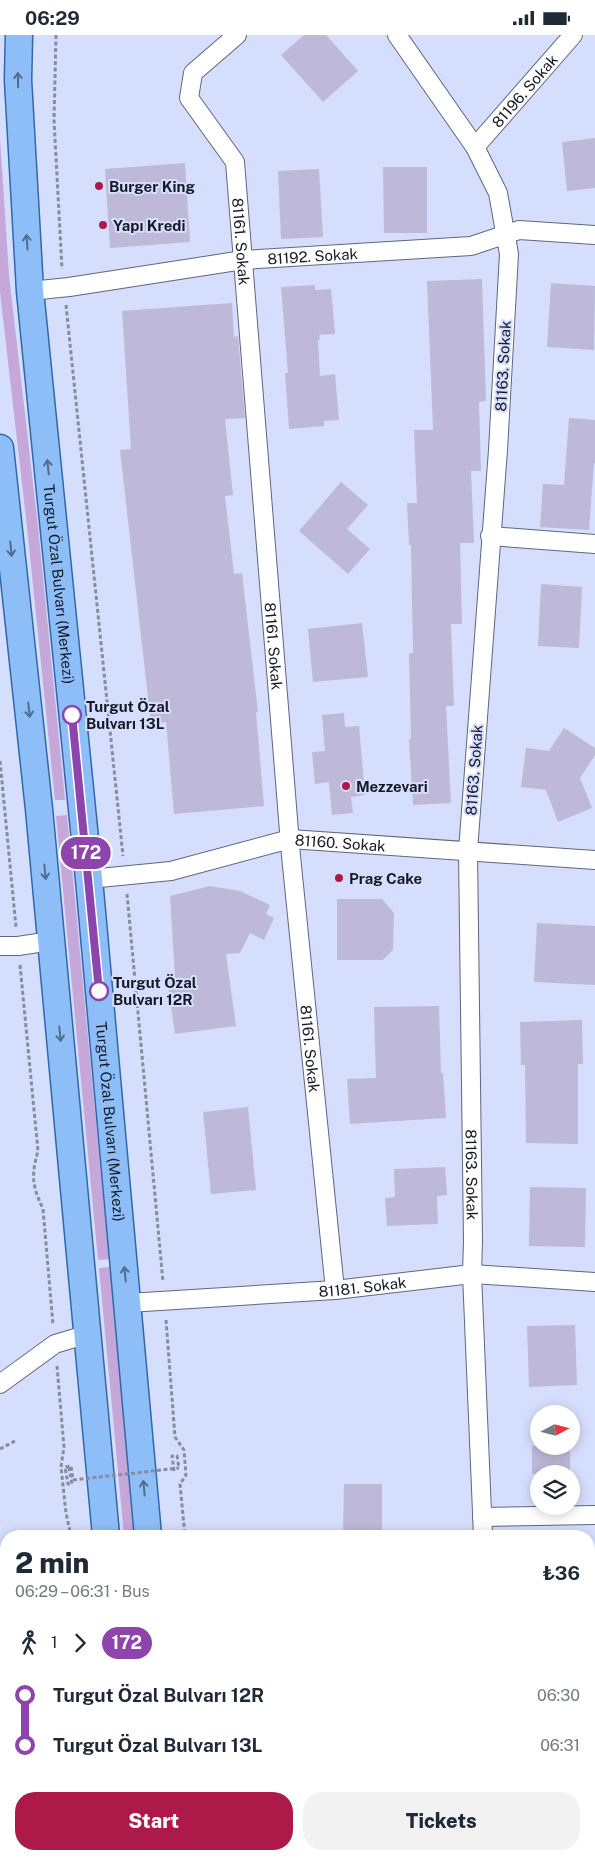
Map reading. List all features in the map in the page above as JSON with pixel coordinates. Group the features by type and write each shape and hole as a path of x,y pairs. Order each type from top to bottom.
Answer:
{"main road":[{"name":"Turgut Özal Bulvarı (Merkezi)","path":"19,35 18,80 30,291 89,879 147,1530"},
{"path":"0,448 30,719 105,1530"}],"street":[{"name":"81161. Sokak","path":"237,35 193,73 189,98 235,162 290,839 335,1290"},
{"name":"81163. Sokak","path":"397,35 475,147 498,193 509,253 498,450 490,536 468,851 472,1274 483,1530"},
{"name":"81196. Sokak","path":"475,147 573,35"},
{"name":"81192. Sokak","path":"30,291 79,286 243,260 471,246 519,230 595,235"},
{"path":"490,536 595,544"},
{"name":"81160. Sokak","path":"89,879 171,871 290,839 595,860"},
{"path":"0,947 51,941"},
{"name":"81181. Sokak","path":"128,1303 335,1290 472,1274 595,1281"},
{"path":"0,1384 50,1347 88,1334"},
{"path":"482,1517 595,1515"}],"path":[{"path":"56,35 54,120 62,277"},
{"path":"65,299 123,853"},
{"path":"0,761 17,935"},
{"path":"127,898 164,1283"},
{"path":"20,965 38,1151 33,1171 35,1191 43,1209 53,1328"},
{"path":"165,1315 175,1437 184,1450 186,1475 180,1484 184,1530"},
{"path":"56,1359 64,1447 61,1467 70,1530"},
{"path":"0,1449 15,1441"},
{"path":"69,1467 72,1484 68,1484 65,1467 71,1467 73,1480 121,1475 169,1469 179,1468 177,1456 172,1456 173,1463 174,1471"}],"shaded area":[{"path":"0,138 9,275 38,527 65,800 55,800 27,527 0,292"},
{"path":"67,815 109,1259 98,1260 56,816"},
{"path":"110,1267 133,1530 123,1530 99,1268"}],"building":[{"path":"304,35 326,35 358,71 323,102 281,55"},
{"path":"595,138 595,188 567,191 562,142"},
{"path":"185,163 190,242 110,248 105,169"},
{"path":"383,167 427,167 427,233 384,233"},
{"path":"319,169 323,237 281,239 278,171"},
{"path":"482,279 486,401 479,402 481,471 471,471 474,543 460,543 462,624 451,624 454,706 446,706 451,803 413,805 409,739 411,739 409,653 413,653 411,545 409,545 407,503 417,503 414,430 433,430 427,281"},
{"path":"551,283 595,286 594,350 547,347"},
{"path":"315,285 315,290 331,289 335,334 319,335 320,376 335,374 339,420 324,421 324,426 289,429 285,373 288,373 281,287"},
{"path":"232,303 234,337 238,336 245,418 225,419 233,495 225,496 234,574 242,573 258,712 256,712 264,806 174,814 166,722 151,724 120,450 131,449 122,311"},
{"path":"569,418 595,420 595,463 589,530 540,527 543,484 564,485"},
{"path":"341,482 368,505 347,529 370,549 348,574 299,531"},
{"path":"541,584 582,587 579,648 538,646"},
{"path":"362,623 368,677 313,682 308,629"},
{"path":"344,713 345,727 359,726 365,795 351,797 353,813 332,815 329,782 315,784 312,752 325,751 322,715"},
{"path":"564,728 595,748 595,755 580,778 592,808 558,822 546,790 521,787 526,748 549,751"},
{"path":"210,886 240,891 270,905 266,914 274,918 264,940 250,933 240,953 226,954 236,1026 175,1034 167,979 175,978 170,896"},
{"path":"337,899 382,899 394,913 393,950 383,960 337,960"},
{"path":"537,923 595,926 595,985 534,982"},
{"path":"439,1006 441,1073 443,1073 446,1118 350,1124 347,1079 376,1078 374,1007"},
{"path":"582,1020 583,1064 578,1064 578,1144 526,1143 525,1065 521,1065 520,1022"},
{"path":"248,1107 256,1190 211,1194 203,1112"},
{"path":"445,1167 447,1195 437,1196 438,1224 387,1226 385,1198 395,1197 394,1169"},
{"path":"530,1187 586,1188 585,1247 529,1246"},
{"path":"575,1325 577,1385 529,1387 527,1326"},
{"path":"532,1455 570,1455 570,1465 532,1465"},
{"path":"344,1484 382,1484 382,1530 343,1530"}],"bus line":[{"name":"172","path":"72,715 99,991"}],"place":[{"name":"Burger King","path":"99,186"},
{"name":"Yapı Kredi","path":"103,225"},
{"name":"Turgut Özal Bulvarı 13L","path":"72,715"},
{"name":"Mezzevari","path":"346,786"},
{"name":"Prag Cake","path":"339,878"},
{"name":"Turgut Özal Bulvarı 12R","path":"99,991"}]}
